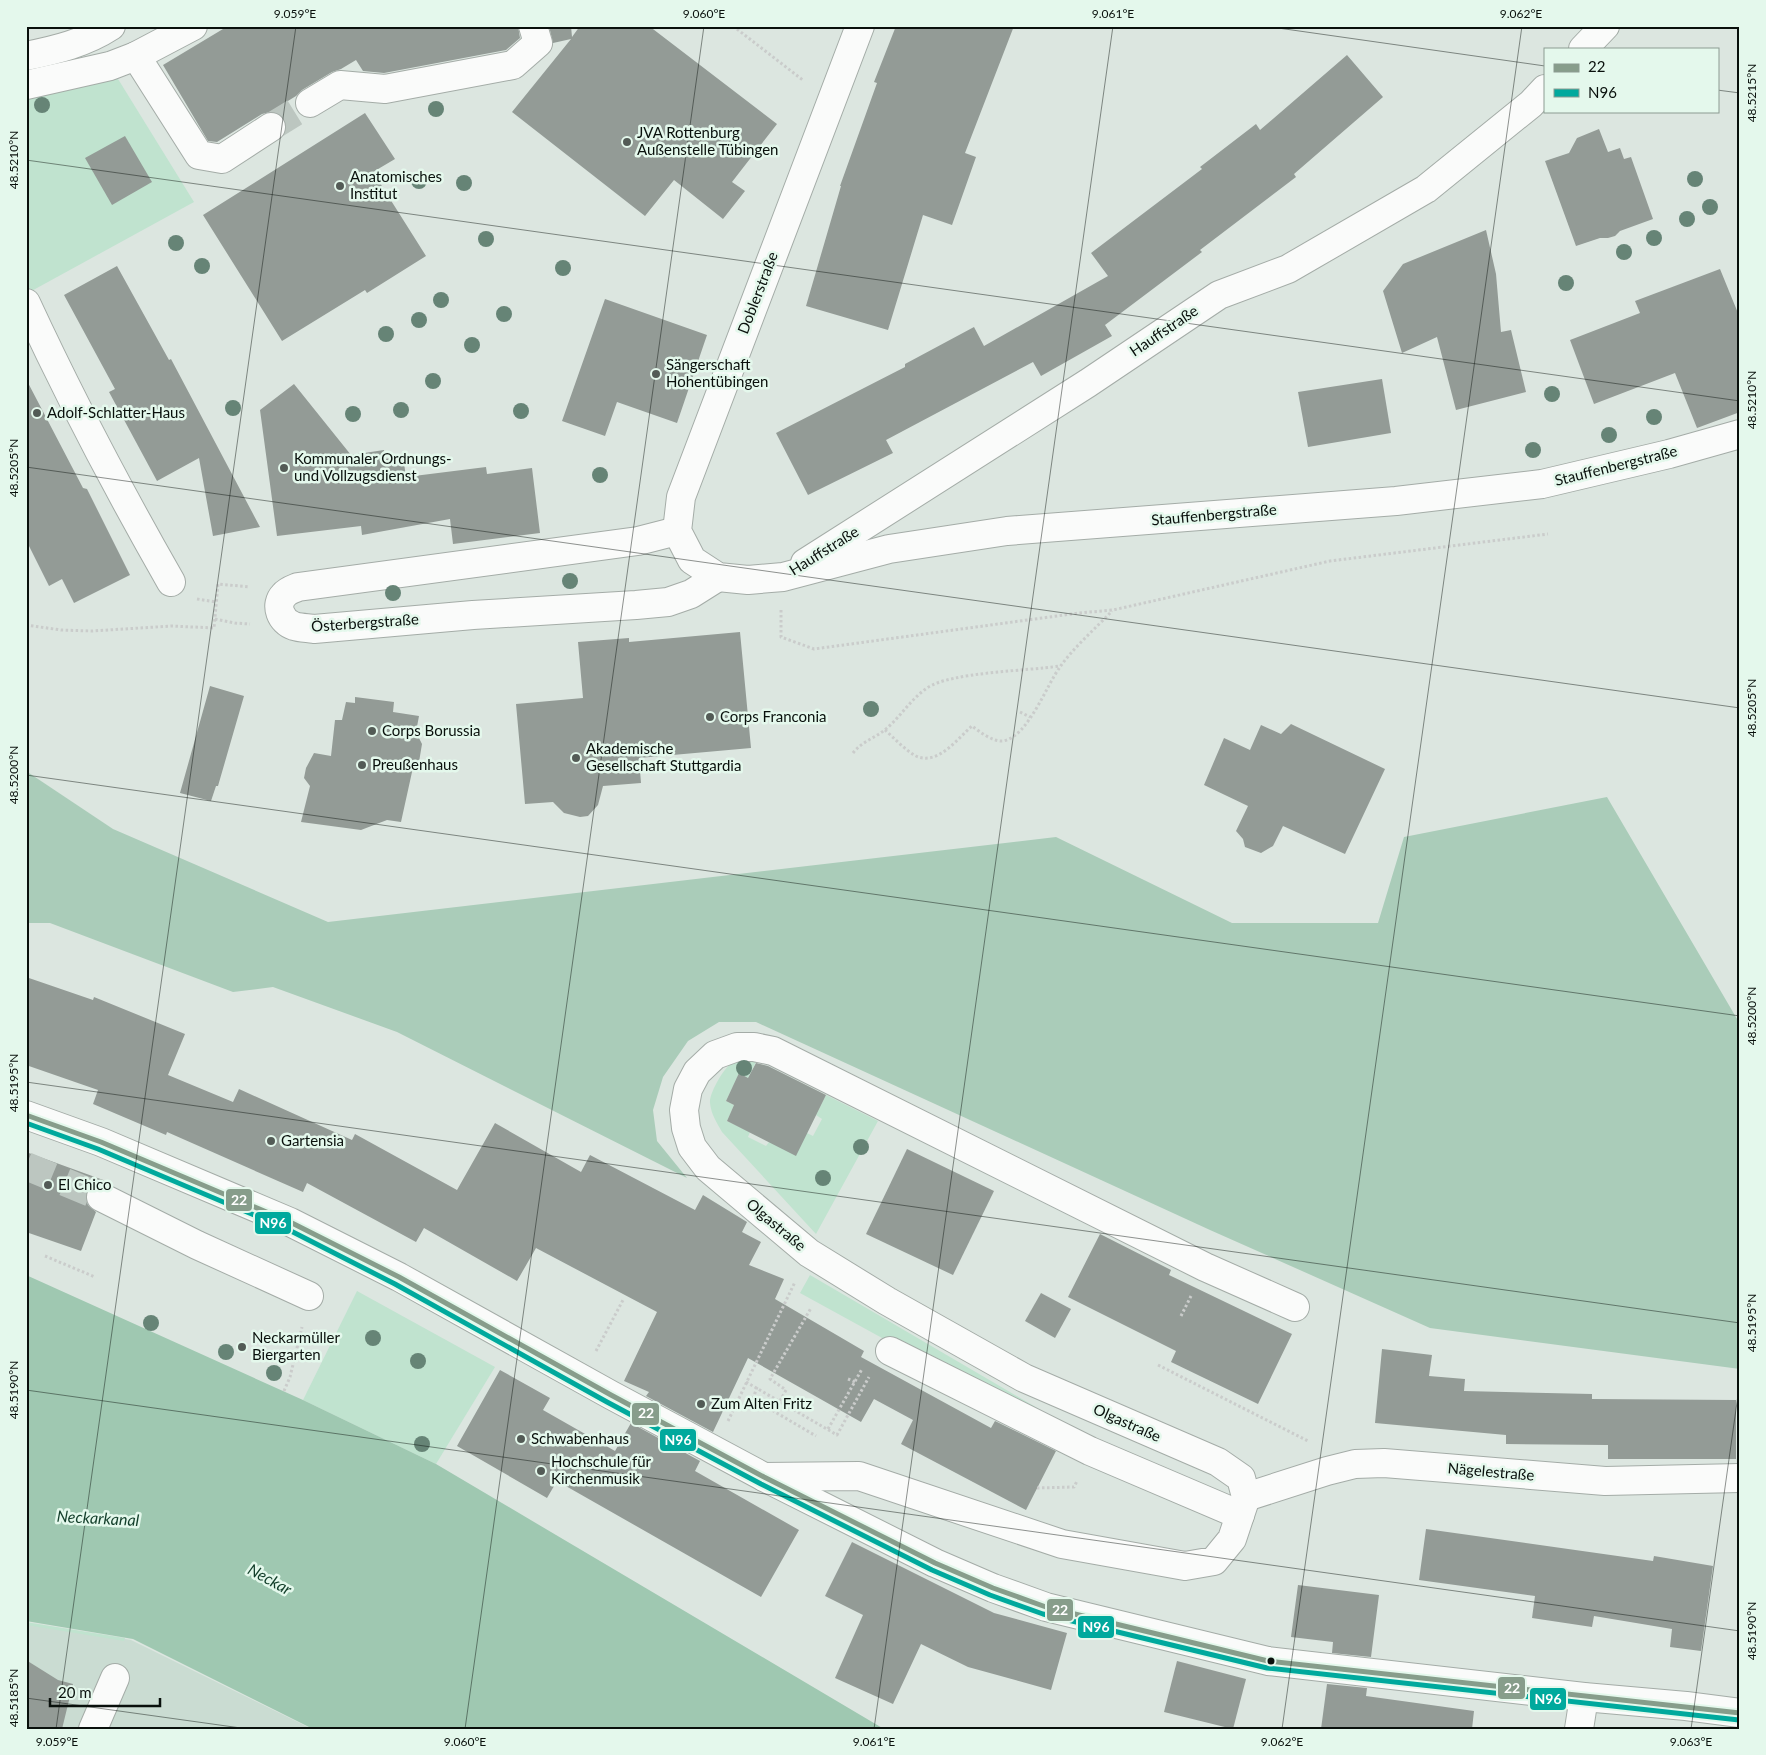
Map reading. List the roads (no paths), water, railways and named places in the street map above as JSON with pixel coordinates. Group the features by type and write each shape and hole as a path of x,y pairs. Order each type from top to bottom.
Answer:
{"street":[{"path":"26,56 67,47 99,34 111,26"},
{"path":"26,85 110,66 136,56 193,26"},
{"path":"310,103 340,85 385,88 513,65 538,43 533,26"},
{"name":"Doblerstraße","path":"677,531 681,497 697,452 860,26"},
{"path":"1585,48 1605,26"},
{"path":"136,56 199,154 222,159 271,127"},
{"name":"Hauffstraße","path":"782,577 1088,383 1219,295 1288,270 1426,188 1531,104 1544,90"},
{"path":"26,303 80,416 127,506 171,582"},
{"name":"Stauffenbergstraße","path":"677,531 692,560 718,577 748,580 782,577 889,549 1007,531 1396,501 1542,484 1668,454 1740,434"},
{"name":"Österbergstraße","path":"677,531 638,541 298,587 285,593 279,605 281,614 286,621 294,626 314,629 473,615 668,602 691,594 718,577"},
{"name":"Olgastraße","path":"1243,1506 1241,1478 1218,1462 1024,1378 887,1301 809,1253 708,1168 692,1147 686,1128 684,1110 688,1089 697,1072 715,1055 737,1047 754,1047 773,1051 1205,1266 1295,1307"},
{"path":"26,1115 101,1142 290,1222 399,1277 581,1379 764,1476 935,1562 993,1588 1046,1607 1268,1661 1584,1698 1686,1706 1740,1713"},
{"path":"101,1197 197,1246 309,1296"},
{"path":"764,1476 859,1476 1062,1544 1185,1566 1214,1561 1232,1539 1243,1506 1090,1451 890,1351"},
{"name":"Nägelestraße","path":"1243,1506 1328,1471 1355,1464 1374,1463 1605,1482 1740,1478"},
{"path":"93,1729 115,1678"},
{"path":"1579,1729 1584,1698"}],"water":[{"path":"26,1275 303,1400 436,1464 884,1729 313,1729 133,1639 26,1621"}],"tunnel":[{"path":"271,127 310,103"},
{"path":"26,1166 101,1197"}],"place":[{"name":"JVA Rottenburg Außenstelle Tübingen","path":"627,142"},
{"name":"Anatomisches Institut","path":"340,186"},
{"name":"Sängerschaft Hohentübingen","path":"656,374"},
{"name":"Adolf-Schlatter-Haus","path":"37,413"},
{"name":"Kommunaler Ordnungs- und Vollzugsdienst","path":"284,468"},
{"name":"Corps Franconia","path":"710,717"},
{"name":"Corps Borussia","path":"372,731"},
{"name":"Akademische Gesellschaft Stuttgardia","path":"576,758"},
{"name":"Preußenhaus","path":"362,765"},
{"name":"Gartensia","path":"271,1141"},
{"name":"El Chico","path":"48,1185"},
{"name":"Neckarmüller Biergarten","path":"242,1347"},
{"name":"Zum Alten Fritz","path":"701,1404"},
{"name":"Schwabenhaus","path":"521,1439"},
{"name":"Hochschule für Kirchenmusik","path":"541,1471"}],"water label":[{"name":"Neckarkanal","path":"98,1518"},
{"name":"Neckar","path":"270,1579"}]}
